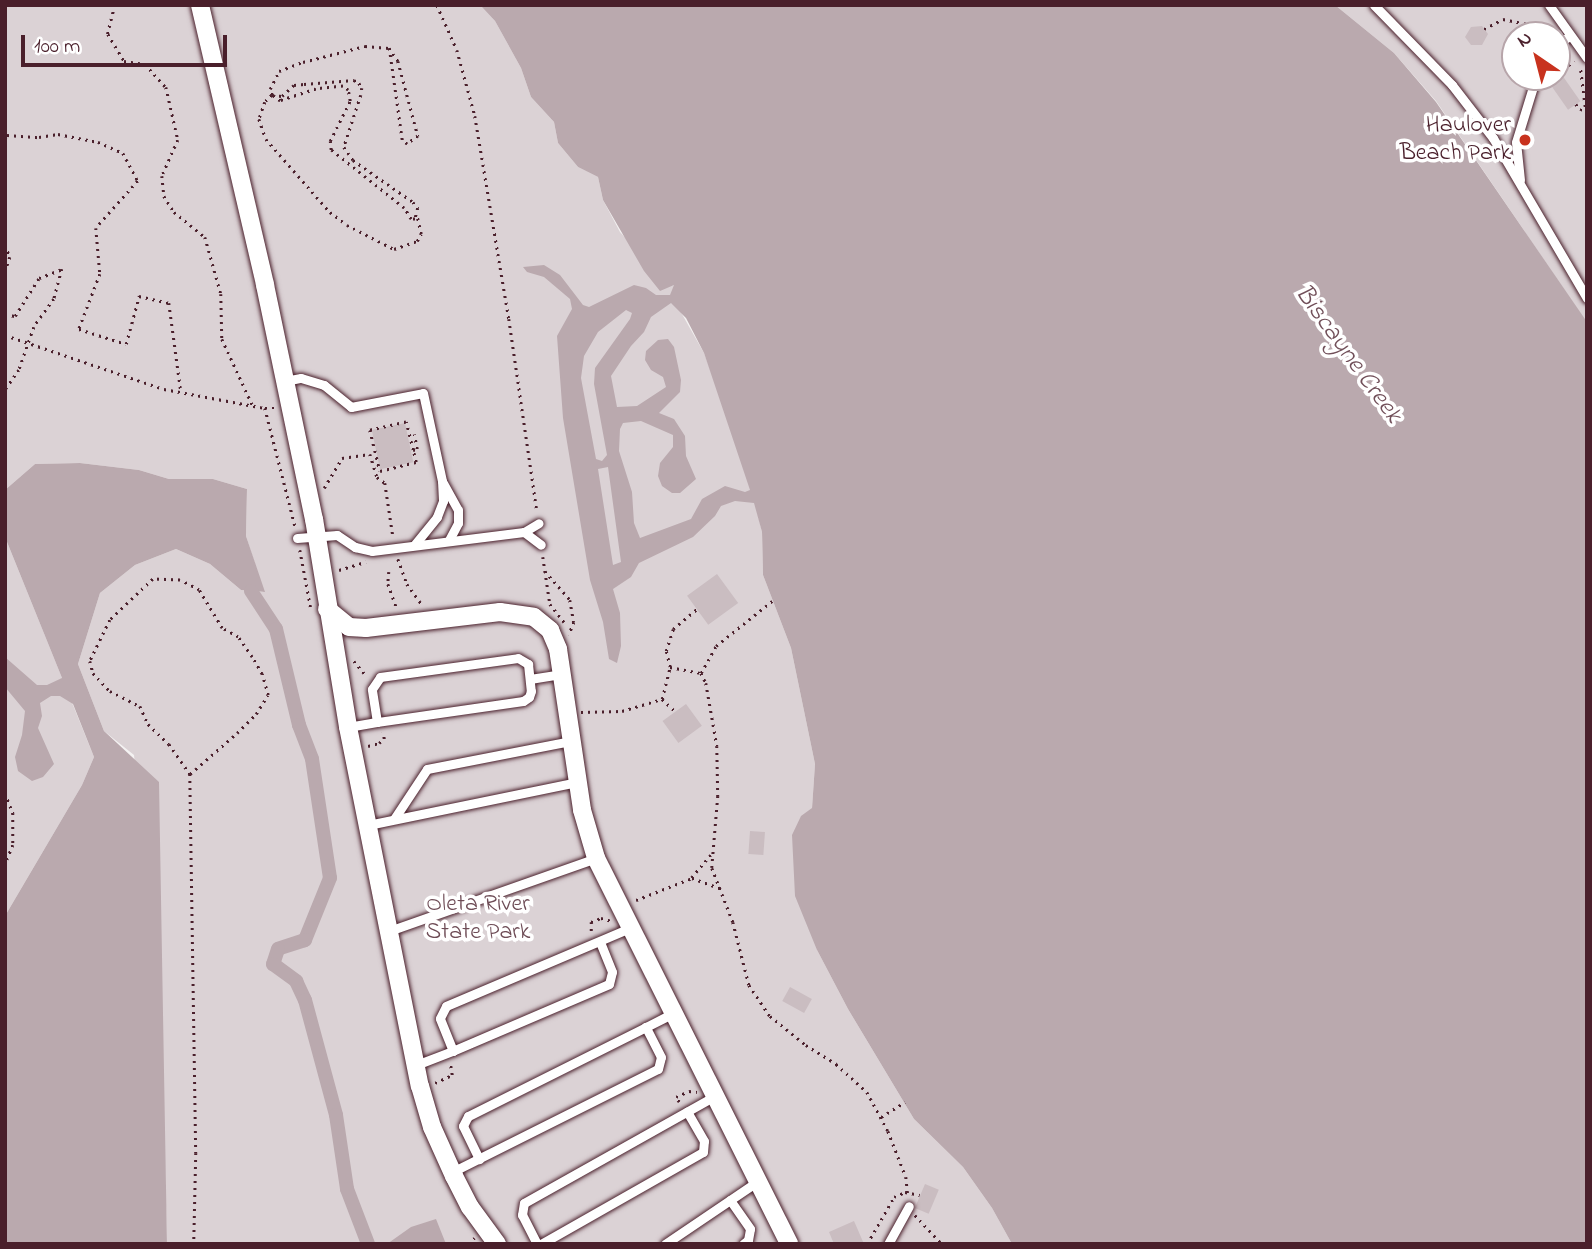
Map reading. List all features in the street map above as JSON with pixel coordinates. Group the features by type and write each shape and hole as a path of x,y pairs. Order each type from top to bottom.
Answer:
{"street":[{"path":"200,5 309,493 348,727 416,1065 429,1118 452,1172 470,1207 497,1244"},
{"path":"327,609 349,627 365,628"},
{"path":"335,652 345,635 365,628 500,612 534,617 543,622 555,639 577,782 596,858 622,918 673,1013 709,1093 758,1181 789,1244"}],"lane":[{"path":"1374,5 1452,85 1493,138 1587,298"},
{"path":"1549,5 1558,19"},
{"path":"1571,37 1587,58"},
{"path":"1520,186 1516,142 1532,91"},
{"path":"285,381 302,378 324,385 351,407 423,393 442,481 443,501 437,517 415,544"},
{"path":"442,481 458,510 458,523 449,540"},
{"path":"298,538 337,535 355,547 372,551 524,532 539,523"},
{"path":"524,532 541,545"},
{"path":"348,727 523,701 529,697 531,691 528,664 518,657 380,677 372,689 377,722"},
{"path":"530,679 561,674"},
{"path":"394,819 427,769 571,741"},
{"path":"368,825 577,782"},
{"path":"389,930 596,858"},
{"path":"449,1053 439,1018 446,1006 600,942 622,918"},
{"path":"416,1065 610,984 612,972 600,942"},
{"path":"479,1159 463,1126 468,1116 673,1013"},
{"path":"452,1172 658,1069 660,1057 646,1027"},
{"path":"687,1112 705,1141 703,1152 539,1244 522,1215 524,1203 687,1112 709,1093"},
{"path":"665,1244 758,1181"},
{"path":"730,1200 750,1229 748,1240 743,1244"},
{"path":"888,1244 909,1206"}],"path":[{"path":"116,5 108,34 124,61 145,64 166,87 178,140 162,176 164,196 174,212 205,237 221,294 222,339 253,406"},
{"path":"438,5 457,50 488,182 539,523"},
{"path":"1484,29 1503,19 1546,28 1558,19"},
{"path":"272,95 282,96 294,85 354,80 359,83 362,88 361,96 344,147 353,160 418,208 421,234 417,241 394,249 347,225 330,212 266,139 259,119 265,102 272,95 272,79 279,71 334,53 365,47 389,48"},
{"path":"389,48 398,61 418,136 407,144 402,139 389,48"},
{"path":"1571,64 1576,60 1580,63 1585,107 1580,110 1576,104"},
{"path":"272,95 281,101 316,89 343,86 348,90 349,101 330,141 331,150 404,208 411,219 417,216"},
{"path":"5,138 8,135 39,138 58,134 98,142 123,153 138,181 96,228 100,274 79,329 125,344 139,296 169,303 181,392"},
{"path":"5,245 10,257 5,272"},
{"path":"5,314 15,316 39,278 62,269 54,299 34,327 19,370 5,390"},
{"path":"5,335 181,392 253,406 291,407"},
{"path":"406,422 415,463 380,471 376,452 370,430 406,422"},
{"path":"412,450 417,449 414,434"},
{"path":"288,500 322,490 342,458 376,452"},
{"path":"541,545 545,572 550,604 563,618 569,637 573,610 570,600 545,572"},
{"path":"322,571 342,570 361,562 371,562"},
{"path":"389,572 388,584 401,623"},
{"path":"190,774 256,714 268,695 262,674 252,657 238,638 222,628 199,590 180,580 153,579 110,620 90,661 93,673 110,691 140,706 148,724 169,744 190,774 196,1153 194,1244"},
{"path":"701,673 716,646 772,601"},
{"path":"662,699 670,667 666,650 673,629 697,609"},
{"path":"670,667 701,673 706,683 717,746 718,796 712,869 733,922 749,985 771,1016 806,1045 836,1064 867,1092 906,1177 909,1206 919,1221 942,1244"},
{"path":"662,699 675,711"},
{"path":"579,700 581,712 622,710 662,699"},
{"path":"358,747 379,743 384,739 377,722"},
{"path":"5,793 13,813 13,845 5,864"},
{"path":"600,942 593,936 591,922 601,918 622,918 692,878 712,853"},
{"path":"692,878 720,888"},
{"path":"425,1085 452,1075 449,1053"},
{"path":"676,1097 689,1091 709,1093"},
{"path":"880,1117 905,1102"},
{"path":"867,1244 894,1196 908,1192 920,1195"},
{"path":"469,1244 474,1238"}],"green space":[{"name":"Oleta River State Park","path":"5,5 480,5 495,21 521,68 531,97 554,122 558,143 578,167 598,177 603,200 620,232 669,286 674,285 678,307 704,353 717,388 755,503 762,532 763,575 791,648 815,764 812,808 817,950 848,1009 914,1119 963,1167 992,1208 1012,1244 167,1244 162,1048 134,755 104,731 78,664 100,593 135,565 176,549 210,564 241,590 264,592 246,536 247,489 213,479 169,479 139,470 80,463 35,464 5,490"},
{"name":"Haulover Beach Park","path":"1335,5 1587,5 1587,323 1436,101 1394,53"},
{"path":"5,537 94,757 82,785 5,916"}],"water":[{"name":"Biscayne Creek","path":"480,5 1335,5 1394,53 1436,102 1587,322 1587,1244 1012,1244 992,1208 963,1167 914,1119 848,1009 817,950 795,896 792,835 801,816 812,808 815,764 791,648 763,575 762,532 754,503 735,501 721,506 715,516 693,537 639,563 631,577 613,589 620,613 621,646 617,663 609,659 603,622 590,580 563,418 557,336 572,309 570,299 544,277 527,272 523,267 544,265 560,275 583,305 589,307 634,285 646,288 656,295 670,295 674,285 660,291 644,271 603,200 598,177 578,167 558,143 554,122 531,97 521,68 495,21","holes":["671,303 686,318 704,353 750,490 745,492 725,486 702,499 691,519 640,538 634,523 632,492 619,451 620,429 623,423 641,421 673,435 673,447 660,463 658,476 662,486 672,493 680,493 696,479 686,456 685,436 674,419 659,413 680,392 681,380 674,347 668,339 658,340 646,351 645,360 651,370 663,377 666,387 637,406 617,407 611,376 644,332 651,317","626,310 632,313 630,319 595,368 594,384 607,455 602,461 596,459 581,378 584,356 598,332","608,467 621,562 613,565 598,469"]},
{"path":"80,463 139,470 169,479 213,479 247,489 246,536 265,592 241,590 210,564 176,549 135,565 100,593 78,664 104,731 159,782 167,1244 5,1244 5,916 82,785 94,757 73,704 60,696 51,696 40,703 42,716 38,728 54,764 43,777 32,781 18,771 15,757 22,735 25,711 5,687 5,657 37,685 47,685 62,678 5,537 5,490 35,464"},
{"path":"436,1219 446,1244 387,1244 411,1227"}],"building":[{"path":"1482,26 1488,34 1482,45 1471,45 1465,37 1471,27"},
{"path":"1571,88 1580,101 1568,110 1555,91 1571,91"},
{"path":"405,423 413,462 380,469 372,430"},
{"path":"717,574 738,603 708,625 687,596"},
{"path":"686,704 702,726 678,743 663,721"},
{"path":"750,831 765,832 763,855 748,854"},
{"path":"790,987 812,999 804,1013 782,1001"},
{"path":"925,1184 939,1190 929,1214 915,1208"},
{"path":"854,1221 864,1244 834,1244 829,1232"}],"waterway":[{"path":"251,591 276,629 299,725 312,759 330,878 305,940 278,949 273,964 296,981 305,1000 336,1115 347,1189 368,1244"}],"place":[{"name":"Haulover Beach Park","path":"1525,140"}]}
